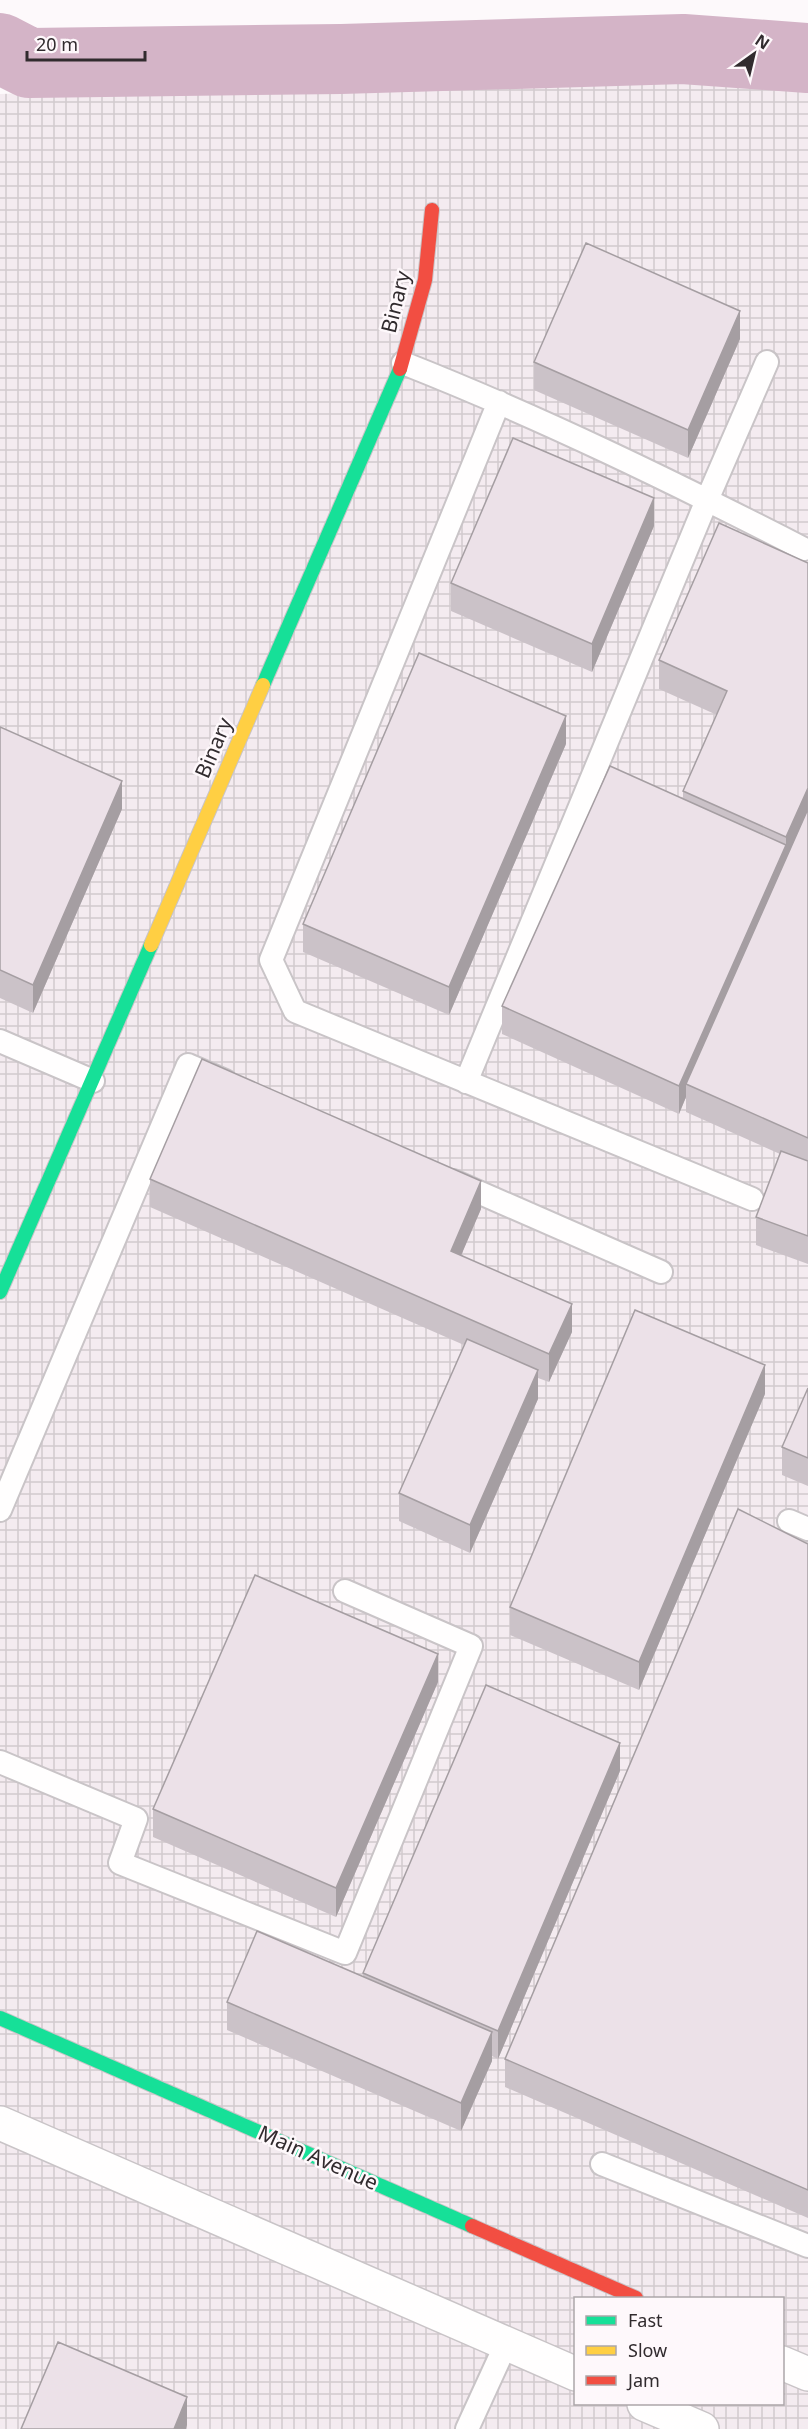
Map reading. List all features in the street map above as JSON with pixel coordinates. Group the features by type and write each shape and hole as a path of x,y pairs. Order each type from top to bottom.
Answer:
{"street":[{"name":"Binary","path":"0,1292 403,363 425,280 432,210"},
{"name":"Main Avenue","path":"0,2018 634,2297"},
{"path":"0,2123 574,2373"},
{"path":"784,2363 808,2374"},
{"path":"648,2405 702,2429"}],"lane":[{"path":"466,1082 707,500 767,362"},
{"path":"403,363 499,402 707,500 804,549"},
{"path":"499,402 271,960 295,1011 752,1199"},
{"path":"0,1041 93,1081"},
{"path":"0,1510 188,1065 242,1088"},
{"path":"436,1173 662,1272"},
{"path":"0,1762 136,1819 120,1863 345,1953 471,1646 345,1591"},
{"path":"602,2164 808,2246"},
{"path":"467,2429 506,2344"}],"shaded area":[{"path":"808,69 808,2429 0,2429 0,94"}],"building":[{"path":"586,243 740,311 688,430 534,362"},
{"path":"513,438 654,498 592,644 451,583"},
{"path":"719,523 808,563 808,788 786,837 683,791 727,691 659,660"},
{"path":"419,653 566,716 449,987 303,924"},
{"path":"0,727 122,781 33,985 0,970"},
{"path":"610,766 786,845 679,1086 502,1006"},
{"path":"808,809 808,1138 686,1084"},
{"path":"202,1059 481,1181 451,1251 572,1304 549,1354 150,1179"},
{"path":"781,1151 808,1161 808,1236 756,1217"},
{"path":"635,1310 765,1365 639,1662 510,1607"},
{"path":"467,1339 538,1370 470,1525 399,1493"},
{"path":"808,1388 808,1458 782,1447"},
{"path":"738,1509 808,1544 808,2190 505,2059"},
{"path":"255,1575 438,1654 336,1888 153,1809"},
{"path":"486,1685 620,1743 498,2031 363,1973"},
{"path":"257,1931 492,2032 461,2103 227,2002"},
{"path":"58,2342 187,2397 174,2429 21,2429"}],"waterway":[{"path":"0,48 29,63 341,59 683,49 808,58"}],"traffic: fast":[{"path":"263,685 400,369"},
{"path":"0,1292 151,945"},
{"path":"0,2018 472,2226"}],"traffic: slow":[{"path":"151,945 263,685"}],"traffic: jam":[{"path":"400,369 425,280 432,210"},
{"path":"472,2226 634,2297"}]}
